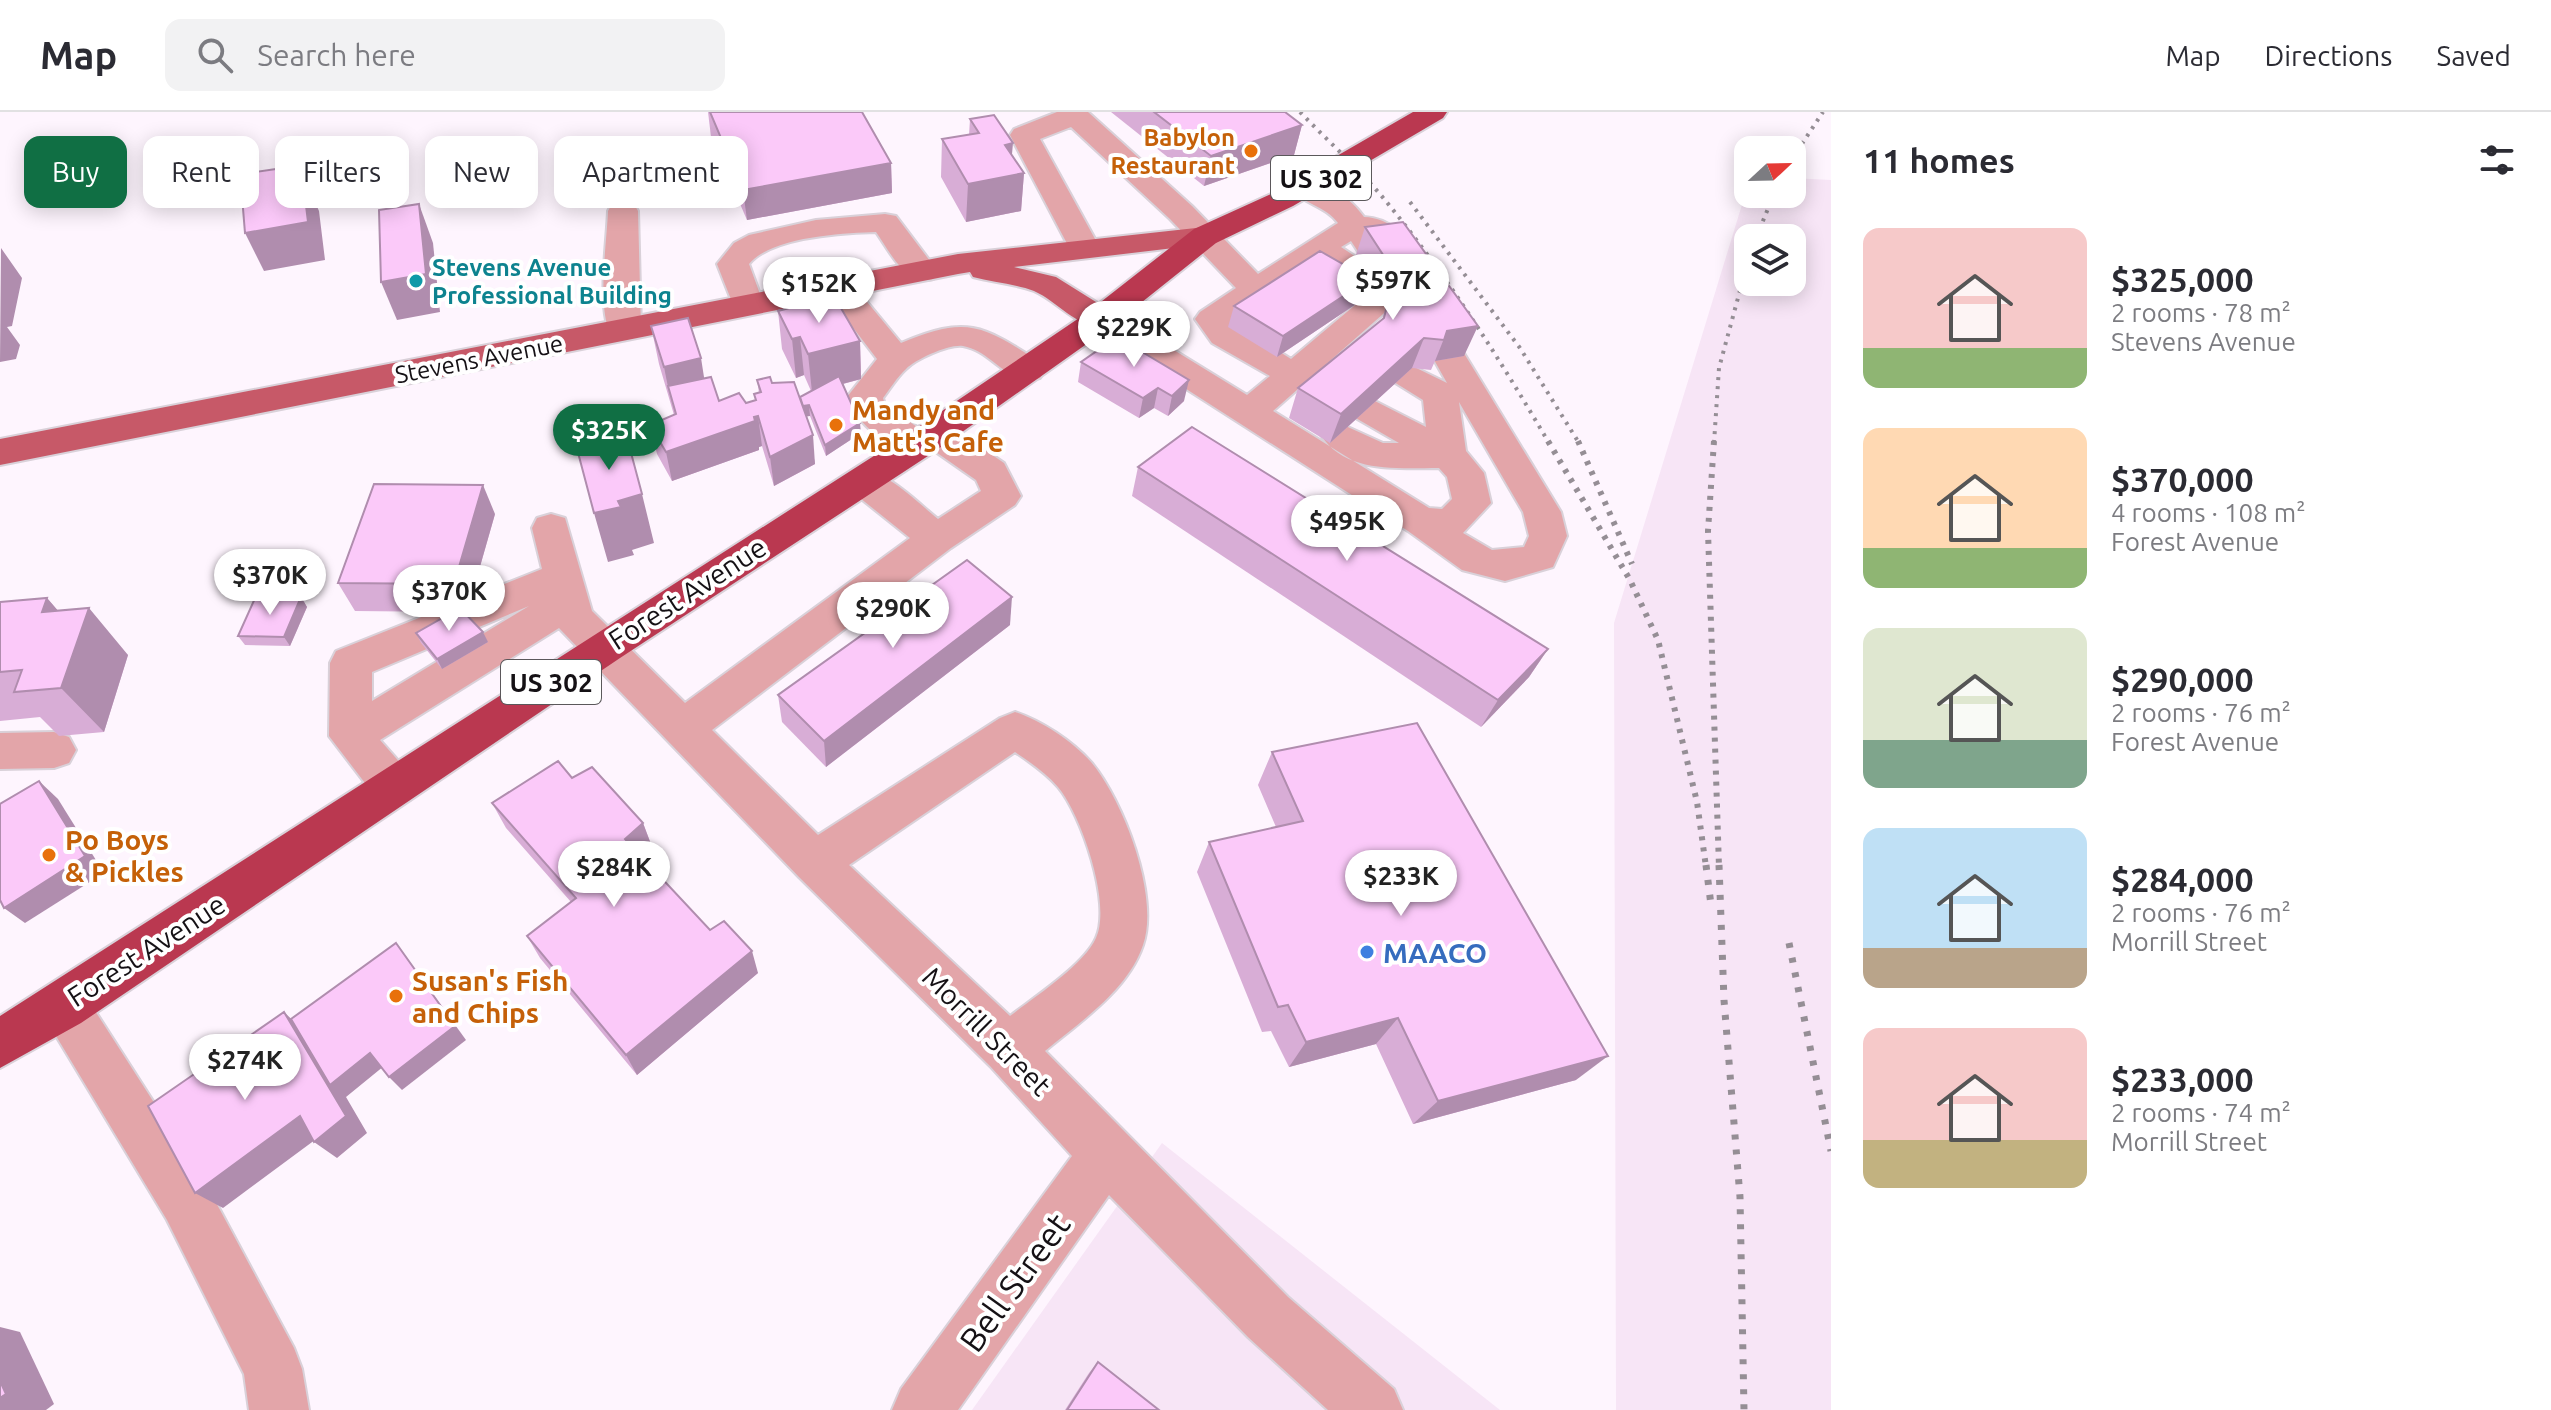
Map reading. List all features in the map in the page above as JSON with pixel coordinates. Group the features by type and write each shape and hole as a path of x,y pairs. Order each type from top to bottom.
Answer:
{"highway":[{"name":"US 302","path":"1205,236 1305,187 1433,112"},
{"name":"Forest Avenue","path":"0,1044 63,1006 605,647 927,439 1100,319 1205,236"}],"main road":[{"name":"Stevens Avenue","path":"0,452 958,264 1205,236"},
{"name":"Stevens Avenue","path":"958,264 1045,284 1100,319"}],"street":[{"path":"1084,248 1024,135 1073,114 1205,236 1238,277 1257,288"},
{"path":"1305,187 1344,210 1376,255"},
{"path":"623,211 621,303 624,329"},
{"path":"748,305 733,264 752,244 854,223 885,223 897,234 922,272"},
{"path":"1423,282 1386,231 1358,226 1319,247 1212,319 1224,335 1312,377 1421,521 1467,557 1490,566 1519,567 1539,557 1548,536 1542,512 1460,360"},
{"path":"1312,377 1375,307 1377,300 1354,270 1319,247"},
{"path":"838,287 895,359"},
{"path":"1100,319 1312,377"},
{"path":"684,728 937,538 1002,496 991,472 870,411 865,397 895,359 952,334 972,334 1028,370"},
{"path":"1373,404 1440,394 1445,435 1465,473 1472,503 1450,523 1421,521"},
{"path":"1373,404 1445,435"},
{"path":"1373,404 1377,456 1409,456 1445,435"},
{"path":"863,481 937,538"},
{"name":"Morrill Street","path":"551,528 574,618 815,863 1008,1049 1106,1154 1268,1317 1373,1410"},
{"path":"351,736 566,589"},
{"path":"394,787 351,736 351,663 566,589"},
{"path":"815,863 929,784 1015,730 1076,775 1094,805 1109,844 1125,916 1118,947 1093,976 1008,1049"},
{"path":"0,751 54,750"},
{"path":"63,1006 186,1201 273,1369 279,1410"},
{"name":"Bell Street","path":"922,1410 1106,1154"}],"shaded area":[{"path":"1806,179 1831,180 1831,1410 1616,1410 1614,623 1734,231 1734,296 1806,296 1806,224 1736,224 1741,208 1806,208"},
{"path":"1162,1143 1500,1410 972,1410"}],"building":[{"path":"710,112 862,112 891,163 748,189 748,136 720,136"},
{"path":"1154,112 1285,112 1302,125 1211,156"},
{"path":"994,115 1013,143 1005,145 1024,173 968,184 942,139 979,133 970,119"},
{"path":"275,169 275,208 306,208 308,222 245,233 243,208 259,208 259,171"},
{"path":"419,204 426,274 381,282 379,210 409,208"},
{"path":"1403,222 1478,326 1447,331 1444,340 1424,338 1341,414 1298,388 1384,318 1388,302 1402,284 1365,227"},
{"path":"1320,251 1369,279 1283,336 1234,306"},
{"path":"834,296 860,341 808,354 800,337 792,339 778,311"},
{"path":"688,318 701,358 664,367 651,326"},
{"path":"1117,337 1189,380 1172,396 1158,388 1143,398 1081,362"},
{"name":"Mandy and Matt's Cafe","path":"839,376 860,423 825,445 809,405 803,406 800,397"},
{"path":"711,377 719,401 739,393 746,403 756,400 754,394 761,392 757,380 770,377 772,383 794,382 813,435 770,457 758,416 754,417 755,421 666,452 650,425 676,414 668,386"},
{"path":"1192,427 1548,649 1498,700 1138,467"},
{"path":"626,434 642,494 618,501 621,507 594,513 576,445"},
{"path":"374,484 483,485 454,584 338,583"},
{"path":"967,560 1012,597 824,741 778,695"},
{"path":"256,596 301,597 284,637 238,636"},
{"path":"47,598 42,612 89,608 61,688 14,692 22,670 0,672 0,602"},
{"path":"460,608 483,632 437,659 416,633"},
{"name":"MAACO","path":"1417,723 1608,1056 1438,1101 1398,1018 1306,1042 1288,1005 1278,1007 1209,842 1303,821 1272,752"},
{"path":"558,761 572,778 592,767 643,823 625,839 710,930 724,921 752,951 626,1055 527,936 576,898 492,803"},
{"name":"Po Boys & Pickles","path":"39,781 85,856 4,908 0,900 0,804"},
{"name":"Susan's Fish and Chips","path":"396,943 455,1026 389,1077 370,1053 330,1085 291,1019"},
{"path":"284,1012 346,1116 314,1142 300,1116 195,1193 148,1106"},
{"path":"1098,1362 1159,1410 1067,1410"},
{"path":"0,1381 6,1394 0,1398"}],"railway":[{"path":"1300,112 1365,177 1430,258 1472,318 1549,443"},
{"path":"1806,138 1823,112"},
{"path":"1410,202 1520,348 1579,442"},
{"path":"1762,224 1768,208"},
{"path":"1714,443 1719,368 1739,296"},
{"path":"1548,441 1630,580 1658,640 1697,802 1706,867"},
{"path":"1714,441 1708,531 1719,867"},
{"path":"1579,442 1632,564"},
{"path":"1706,865 1711,905"},
{"path":"1719,865 1724,1000 1740,1197 1744,1410"},
{"path":"1789,943 1831,1151"}],"place":[{"name":"Babylon Restaurant","path":"1251,151"},
{"name":"Stevens Avenue Professional Building","path":"416,281"},
{"name":"Mandy and Matt's Cafe","path":"836,425"},
{"name":"Po Boys & Pickles","path":"49,855"},
{"name":"MAACO","path":"1367,952"},
{"name":"Susan's Fish and Chips","path":"396,996"}]}
